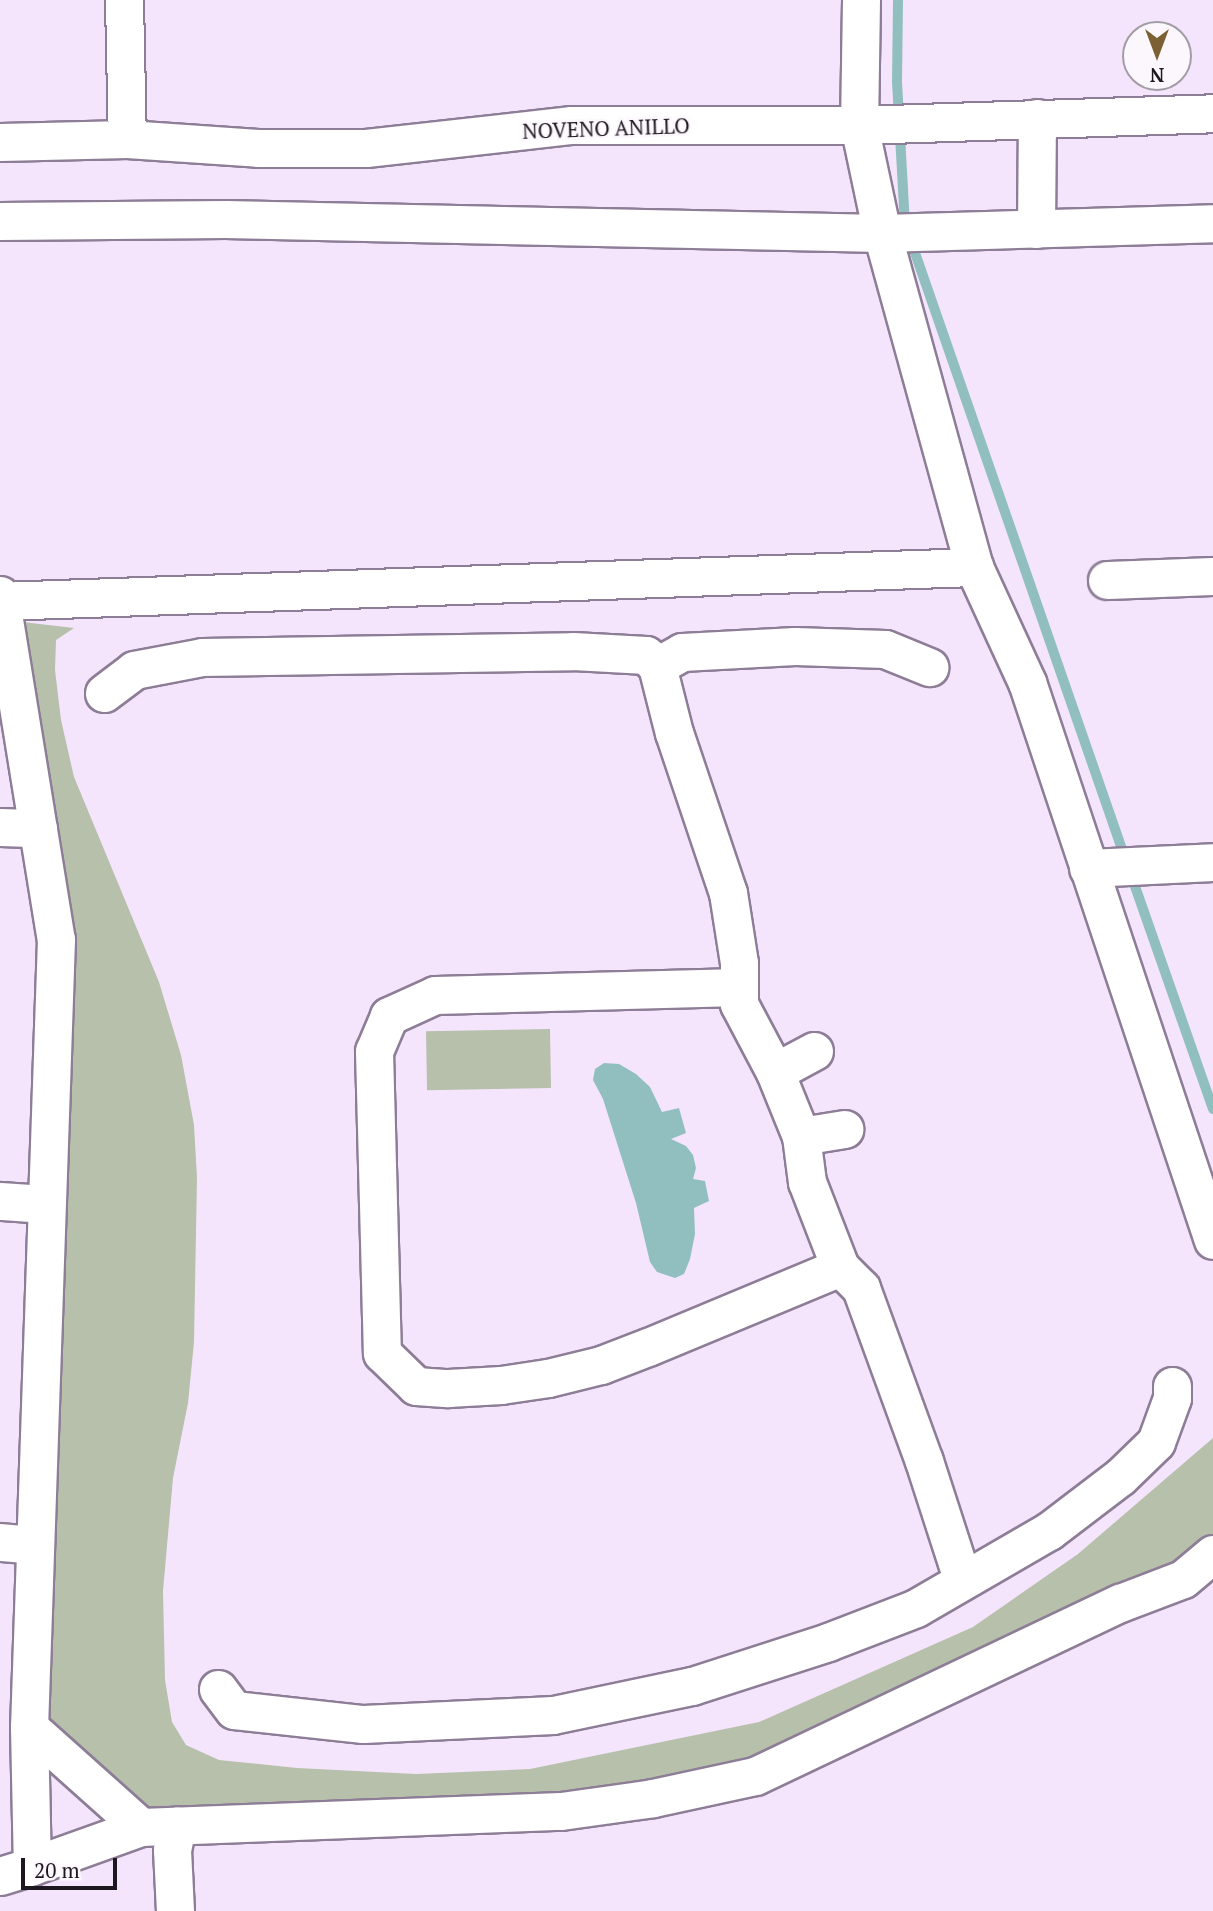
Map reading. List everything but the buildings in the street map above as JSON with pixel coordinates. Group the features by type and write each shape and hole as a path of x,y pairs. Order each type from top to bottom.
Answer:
{"street":[{"path":"124,0 127,139"},
{"path":"861,0 888,125 902,232 974,567 1027,682 1088,868 1203,1175 1213,1240"},
{"name":"NOVENO ANILLO","path":"0,142 127,139 258,148 366,148 572,125 888,125 1213,113"},
{"path":"1036,229 1037,118"},
{"path":"0,221 225,219 902,232 1213,223"},
{"path":"974,567 1,599 56,939 46,1204 17,1543 29,1727 16,1871 141,1827 561,1811 653,1798 755,1776 1120,1604 1198,1581 1213,1554"},
{"path":"1107,580 1213,576"},
{"path":"657,666 682,652 796,646 885,649 929,667"},
{"path":"104,693 134,670 202,657 573,651 646,654 657,666 674,733 728,893 739,963 739,1004 775,1072 801,1136 807,1182 840,1266 862,1288 925,1461 962,1579"},
{"path":"0,827 38,828"},
{"path":"1088,868 1142,863 1213,862"},
{"path":"739,987 435,995 389,1016 373,1051 382,1353 416,1386 448,1388 548,1378 601,1364 648,1347 840,1266"},
{"path":"775,1072 814,1051"},
{"path":"801,1136 844,1129"},
{"path":"0,1201 46,1204"},
{"path":"218,1689 234,1710 363,1724 553,1715 692,1686 828,1642 916,1608 1049,1531 1120,1477 1156,1442 1172,1398 1172,1386"},
{"path":"29,1727 141,1827"},
{"path":"175,1911 172,1850 177,1826"}],"shaded area":[{"path":"5,620 74,628 56,640 55,670 61,720 74,777 159,982 181,1055 194,1125 197,1178 194,1342 188,1403 173,1478 163,1591 165,1680 172,1722 186,1745 219,1760 297,1768 416,1774 530,1769 759,1722 973,1627 1078,1554 1213,1438 1213,1549 754,1772 655,1796 160,1818 16,1730 56,939"},
{"path":"550,1029 551,1088 427,1090 426,1031"},
{"path":"604,1063 619,1064 636,1074 650,1087 662,1112 679,1108 686,1133 671,1139 686,1146 693,1155 696,1168 693,1179 705,1181 709,1201 694,1208 695,1234 690,1259 684,1274 675,1278 657,1272 650,1262 636,1203 603,1099 593,1080 595,1069"}],"waterway":[{"path":"898,0 897,82 905,224 1125,858"},
{"path":"1130,872 1213,1109"}]}
